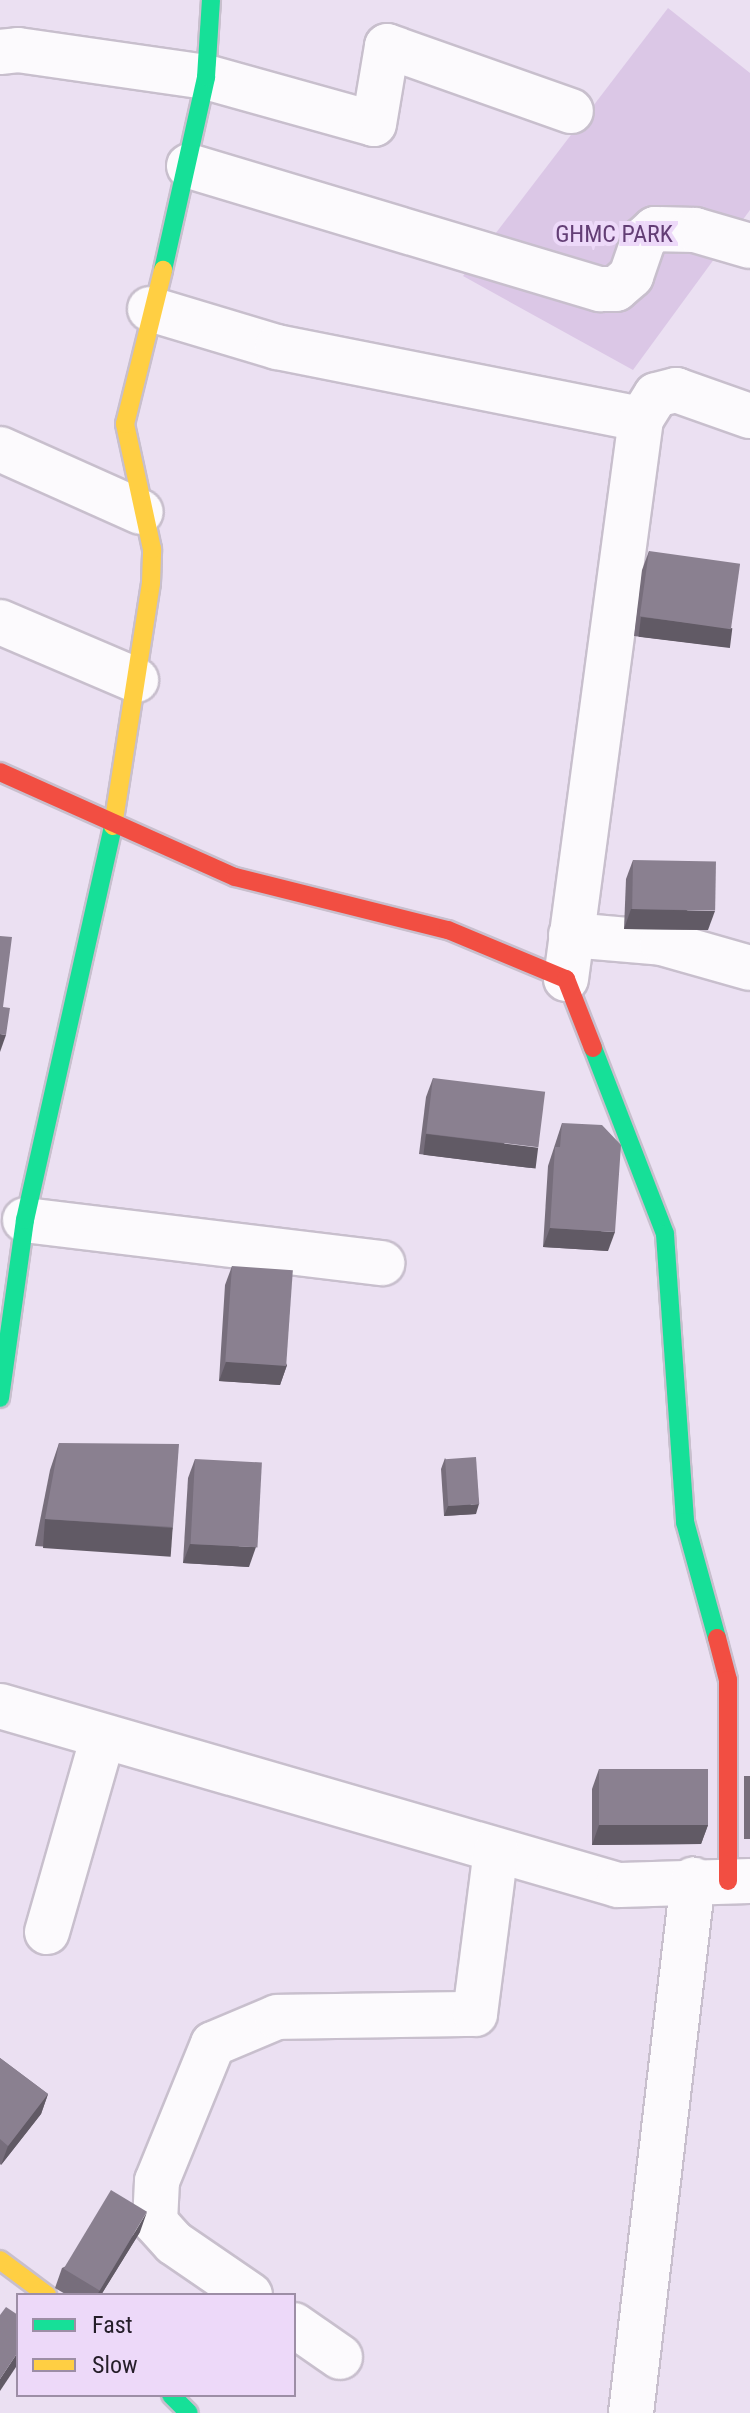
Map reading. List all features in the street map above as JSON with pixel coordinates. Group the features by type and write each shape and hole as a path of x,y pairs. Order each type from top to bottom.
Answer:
{"street":[{"path":"0,1398 25,1220 114,822 151,583 152,549 141,512 125,424 150,309 189,166 206,77 211,0"},
{"path":"0,52 18,50 206,77 374,124 387,46 571,111"},
{"path":"189,166 600,289 616,289 631,276 644,239 655,229 695,230 750,246"},
{"path":"150,309 277,347 641,419"},
{"path":"631,2413 724,1881 728,1680 685,1522 665,1234 566,979 641,419 656,395 676,390 750,416"},
{"path":"0,449 141,512"},
{"path":"0,622 136,680"},
{"path":"0,772 235,877 448,930 566,979"},
{"path":"571,935 662,943 750,968"},
{"path":"25,1220 382,1263"},
{"path":"0,1706 618,1885 724,1881"},
{"path":"47,1932 103,1737"},
{"path":"247,2293 174,2243 155,2222 157,2181 213,2044 277,2017 475,2014 496,1850"},
{"path":"0,2260 44,2293"},
{"path":"296,2326 340,2357"},
{"path":"173,2397 189,2413"}],"green space":[{"name":"GHMC PARK","path":"668,8 750,73 750,210 633,370 463,276"}],"building":[{"path":"649,551 740,564 731,629 640,616"},
{"path":"633,860 716,861 715,910 632,909"},
{"path":"0,936 12,937 3,1007 10,1008 6,1035 0,1034"},
{"path":"433,1078 545,1092 538,1147 426,1134"},
{"path":"562,1123 602,1125 621,1145 615,1232 550,1228 555,1147 560,1147"},
{"path":"232,1266 293,1270 286,1366 225,1362"},
{"path":"59,1443 179,1444 173,1527 45,1519"},
{"path":"476,1457 479,1504 448,1506 445,1459"},
{"path":"195,1459 262,1463 257,1547 191,1544"},
{"path":"599,1769 708,1769 708,1825 599,1825"},
{"path":"0,2058 48,2094 8,2146 0,2139"},
{"path":"111,2190 147,2212 100,2290 64,2269"},
{"path":"6,2307 16,2314 16,2355 0,2379 0,2315"}],"traffic: fast":[{"path":"163,270 206,77 211,0"},
{"path":"0,1398 25,1220 113,826"},
{"path":"593,1048 665,1234 685,1522 717,1638"},
{"path":"173,2397 189,2413"}],"traffic: slow":[{"path":"113,826 151,583 152,549 125,424 163,270"},
{"path":"0,2260 44,2293"}],"traffic: jam":[{"path":"0,772 235,877 448,930 566,979 593,1048"},
{"path":"717,1638 728,1680 728,1881"}]}
